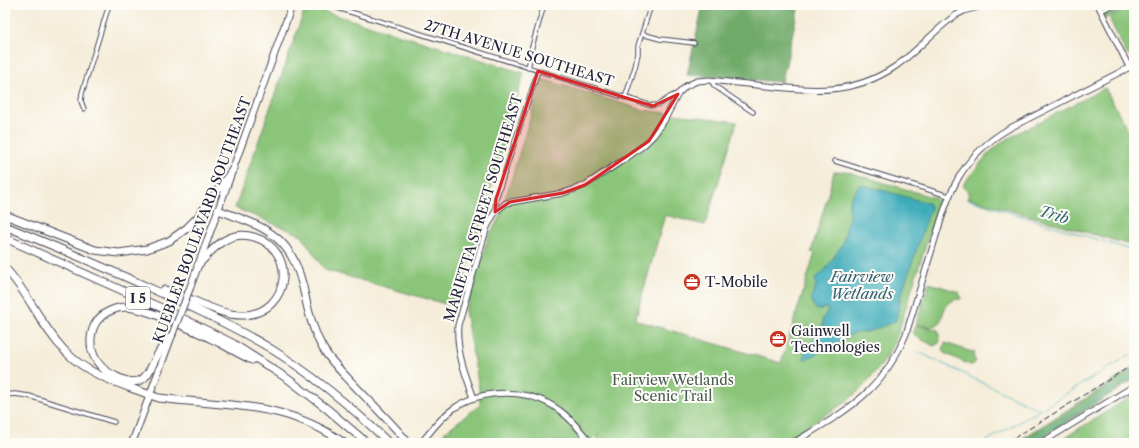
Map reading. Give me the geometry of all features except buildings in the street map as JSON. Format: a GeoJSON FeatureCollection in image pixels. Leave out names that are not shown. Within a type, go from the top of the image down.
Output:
{"type":"FeatureCollection","features":[{"type":"Feature","properties":{"kind":"highway"},"geometry":{"type":"LineString","coordinates":[[5,215],[95,250],[119,253],[147,249],[168,241],[187,228],[198,217],[234,168]]}},
{"type":"Feature","properties":{"kind":"highway"},"geometry":{"type":"LineString","coordinates":[[218,210],[247,220],[268,230],[286,246],[300,274],[312,323],[325,351],[337,367],[406,440]]}},
{"type":"Feature","properties":{"kind":"highway","name":"I 5"},"geometry":{"type":"LineString","coordinates":[[5,226],[149,287],[236,329],[282,356],[305,372],[345,403],[389,443]]}},
{"type":"Feature","properties":{"kind":"highway"},"geometry":{"type":"LineString","coordinates":[[149,287],[166,290],[230,314],[245,315],[261,311],[268,306],[275,300],[283,283],[283,267],[275,251],[268,244],[251,236],[233,236],[225,240],[216,246],[198,265]]}},
{"type":"Feature","properties":{"kind":"highway","name":"I 5"},"geometry":{"type":"LineString","coordinates":[[5,238],[185,319],[238,347],[288,379],[326,408],[367,443]]}},
{"type":"Feature","properties":{"kind":"highway"},"geometry":{"type":"LineString","coordinates":[[5,268],[22,289],[65,352],[75,361],[100,375],[150,395],[166,399],[238,405],[281,413],[311,424],[344,443]]}},
{"type":"Feature","properties":{"kind":"highway"},"geometry":{"type":"LineString","coordinates":[[172,335],[161,350],[150,372],[142,379],[133,381],[120,379],[104,370],[95,358],[91,345],[92,334],[96,323],[105,314],[119,308],[134,308],[179,324],[242,356],[267,366]]}},
{"type":"Feature","properties":{"kind":"main road","name":"KUEBLER BOULEVARD SOUTHEAST"},"geometry":{"type":"LineString","coordinates":[[132,443],[234,168],[292,5]]}},
{"type":"Feature","properties":{"kind":"street"},"geometry":{"type":"LineString","coordinates":[[84,108],[81,101],[82,94],[109,5]]}},
{"type":"Feature","properties":{"kind":"street","name":"27TH AVENUE SOUTHEAST"},"geometry":{"type":"LineString","coordinates":[[328,5],[653,106],[660,104],[673,95],[678,94]]}},
{"type":"Feature","properties":{"kind":"street"},"geometry":{"type":"LineString","coordinates":[[528,68],[531,50],[544,5]]}},
{"type":"Feature","properties":{"kind":"street"},"geometry":{"type":"LineString","coordinates":[[625,98],[635,67],[638,46],[651,5]]}},
{"type":"Feature","properties":{"kind":"street"},"geometry":{"type":"LineString","coordinates":[[495,212],[502,205],[510,202],[569,192],[585,185],[628,157],[649,141],[661,126],[678,94],[686,86],[693,82],[713,80],[811,90],[831,90],[857,85],[874,79],[895,67],[956,15],[985,5]]}},
{"type":"Feature","properties":{"kind":"street"},"geometry":{"type":"LineString","coordinates":[[1098,5],[1132,66],[1134,73]]}},
{"type":"Feature","properties":{"kind":"street"},"geometry":{"type":"LineString","coordinates":[[1101,11],[1112,5]]}},
{"type":"Feature","properties":{"kind":"street"},"geometry":{"type":"LineString","coordinates":[[642,34],[660,39],[694,43]]}},
{"type":"Feature","properties":{"kind":"street"},"geometry":{"type":"LineString","coordinates":[[793,443],[859,401],[874,386],[891,364],[906,334],[949,196],[968,163],[981,149],[998,136],[1027,119],[1132,66]]}},
{"type":"Feature","properties":{"kind":"street","name":"MARIETTA STREET SOUTHEAST"},"geometry":{"type":"LineString","coordinates":[[474,398],[460,357],[457,341],[458,325],[487,227],[495,212],[496,199],[538,71]]}},
{"type":"Feature","properties":{"kind":"street"},"geometry":{"type":"LineString","coordinates":[[713,80],[713,84],[716,87],[754,112]]}},
{"type":"Feature","properties":{"kind":"street"},"geometry":{"type":"LineString","coordinates":[[835,161],[949,196]]}},
{"type":"Feature","properties":{"kind":"street"},"geometry":{"type":"LineString","coordinates":[[1041,443],[1134,386]]}},
{"type":"Feature","properties":{"kind":"street"},"geometry":{"type":"LineString","coordinates":[[421,443],[440,420],[452,410],[474,398],[503,393],[520,394],[538,399],[552,406],[567,416],[592,443]]}},
{"type":"Feature","properties":{"kind":"street"},"geometry":{"type":"LineString","coordinates":[[5,395],[18,394],[43,400],[114,422]]}},
{"type":"Feature","properties":{"kind":"highlighted area"},"geometry":{"type":"Polygon","coordinates":[[[538,71],[653,106],[678,94],[649,141],[585,185],[563,193],[510,202],[495,212],[496,199],[538,71]]]}},
{"type":"Feature","properties":{"kind":"green space"},"geometry":{"type":"Polygon","coordinates":[[[703,5],[799,5],[782,82],[687,75],[703,5]]]}},
{"type":"Feature","properties":{"kind":"green space"},"geometry":{"type":"Polygon","coordinates":[[[1098,5],[1127,5],[1105,19],[1098,5]]]}},
{"type":"Feature","properties":{"kind":"green space"},"geometry":{"type":"Polygon","coordinates":[[[1130,5],[1134,5],[1134,57],[1129,56],[1126,53],[1110,20],[1111,17],[1130,5]]]}},
{"type":"Feature","properties":{"kind":"green space"},"geometry":{"type":"Polygon","coordinates":[[[306,6],[524,73],[456,307],[325,270],[301,235],[235,208],[306,6]]]}},
{"type":"Feature","properties":{"kind":"green space","name":"Fairview Wetlands Scenic Trail"},"geometry":{"type":"Polygon","coordinates":[[[542,79],[643,110],[737,122],[705,225],[665,215],[635,320],[781,363],[815,253],[811,252],[834,172],[845,171],[935,198],[938,206],[894,345],[883,363],[860,390],[843,404],[780,443],[599,443],[597,441],[599,434],[590,443],[441,443],[439,439],[446,431],[480,405],[479,388],[465,311],[488,238],[500,216],[542,79]]]}},
{"type":"Feature","properties":{"kind":"green space"},"geometry":{"type":"Polygon","coordinates":[[[1105,88],[1134,141],[1134,246],[968,198],[968,193],[964,188],[964,183],[988,154],[1002,142],[1105,88]]]}},
{"type":"Feature","properties":{"kind":"green space"},"geometry":{"type":"Polygon","coordinates":[[[929,283],[959,292],[961,299],[949,303],[944,310],[940,323],[931,327],[916,324],[929,283]]]}},
{"type":"Feature","properties":{"kind":"green space"},"geometry":{"type":"Polygon","coordinates":[[[916,325],[938,330],[939,343],[934,346],[915,336],[913,334],[916,325]]]}},
{"type":"Feature","properties":{"kind":"green space"},"geometry":{"type":"Polygon","coordinates":[[[945,343],[975,353],[973,359],[976,360],[975,363],[970,365],[946,354],[943,350],[945,343]]]}},
{"type":"Feature","properties":{"kind":"green space"},"geometry":{"type":"Polygon","coordinates":[[[1134,368],[1133,380],[1034,443],[1015,443],[1134,368]]]}},
{"type":"Feature","properties":{"kind":"green space"},"geometry":{"type":"Polygon","coordinates":[[[1133,395],[1134,443],[1056,443],[1133,395]]]}},
{"type":"Feature","properties":{"kind":"water","name":"Fairview Wetlands"},"geometry":{"type":"Polygon","coordinates":[[[860,184],[928,203],[931,208],[901,295],[896,321],[871,331],[853,334],[807,359],[804,359],[808,345],[822,330],[823,318],[828,310],[827,308],[817,310],[813,305],[811,298],[816,286],[815,279],[826,269],[843,243],[849,216],[849,200],[860,184]]]}},
{"type":"Feature","properties":{"kind":"waterway"},"geometry":{"type":"LineString","coordinates":[[1089,5],[1091,9]]}},
{"type":"Feature","properties":{"kind":"waterway","name":"Trib"},"geometry":{"type":"LineString","coordinates":[[967,199],[1134,251]]}},
{"type":"Feature","properties":{"kind":"waterway","name":"Trib"},"geometry":{"type":"LineString","coordinates":[[916,351],[1040,410]]}},
{"type":"Feature","properties":{"kind":"waterway"},"geometry":{"type":"LineString","coordinates":[[983,443],[1134,352]]}},
{"type":"Feature","properties":{"kind":"waterway"},"geometry":{"type":"LineString","coordinates":[[1027,443],[1134,375]]}},
{"type":"Feature","properties":{"kind":"railway"},"geometry":{"type":"LineString","coordinates":[[1006,443],[1134,364]]}},
{"type":"Feature","properties":{"kind":"place","name":"T-Mobile"},"geometry":{"type":"Point","coordinates":[692,282]}},
{"type":"Feature","properties":{"kind":"place","name":"Gainwell Technologies"},"geometry":{"type":"Point","coordinates":[778,339]}}]}
